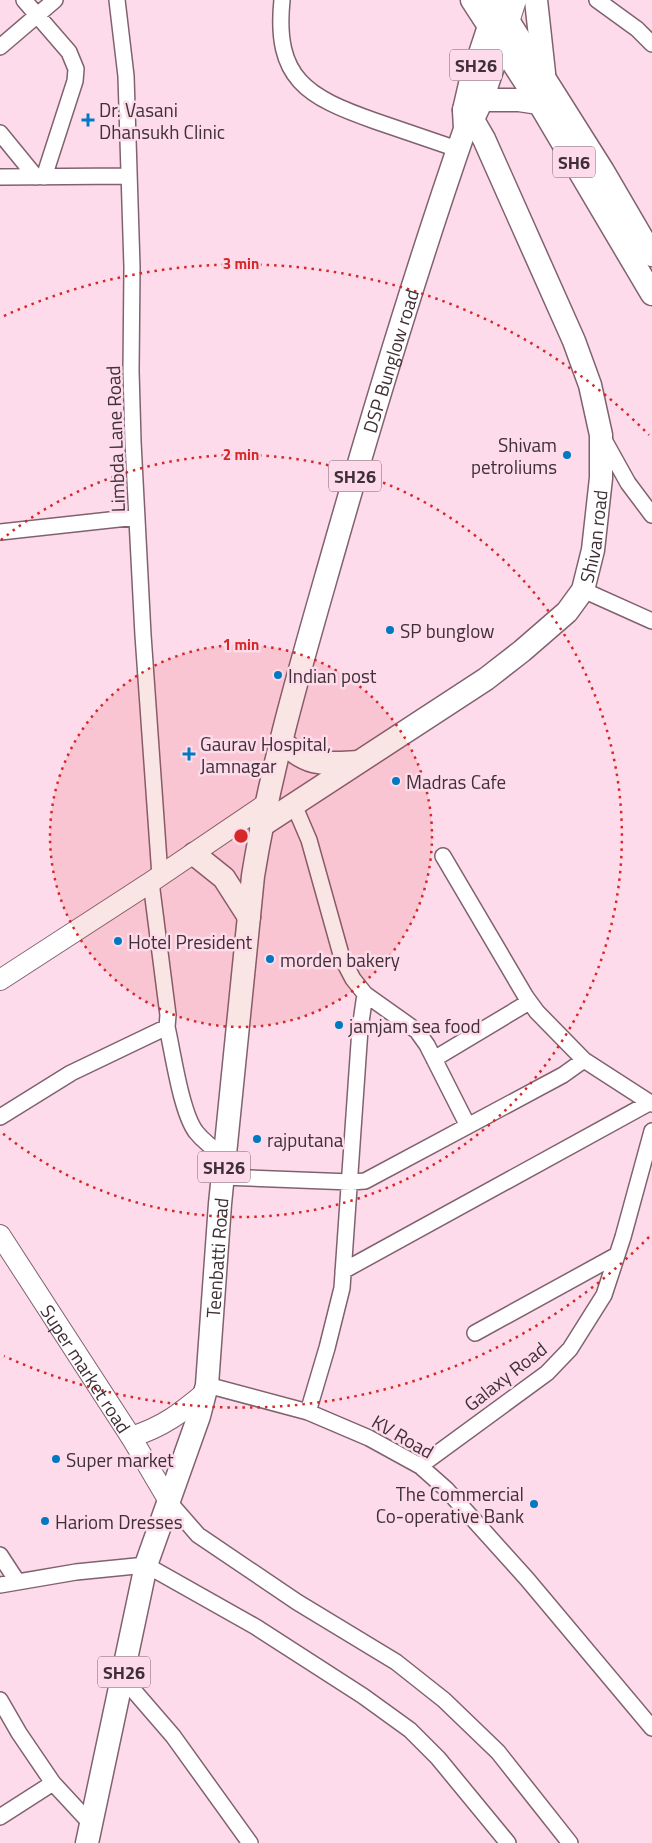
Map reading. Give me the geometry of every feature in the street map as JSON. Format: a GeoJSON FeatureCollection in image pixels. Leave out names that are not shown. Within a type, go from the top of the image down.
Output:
{"type":"FeatureCollection","features":[{"type":"Feature","properties":{"kind":"main road","name":"SH6"},"geometry":{"type":"LineString","coordinates":[[472,0],[498,30],[545,78],[603,171],[652,255]]}},
{"type":"Feature","properties":{"kind":"main road","name":"DSP Bunglow road"},"geometry":{"type":"LineString","coordinates":[[261,826],[281,741],[371,422],[498,30],[501,0]]}},
{"type":"Feature","properties":{"kind":"main road"},"geometry":{"type":"LineString","coordinates":[[536,0],[545,78]]}},
{"type":"Feature","properties":{"kind":"main road","name":"SH6"},"geometry":{"type":"LineString","coordinates":[[498,30],[652,294]]}},
{"type":"Feature","properties":{"kind":"main road"},"geometry":{"type":"LineString","coordinates":[[468,122],[519,100],[539,103]]}},
{"type":"Feature","properties":{"kind":"main road","name":"Shivan road"},"geometry":{"type":"LineString","coordinates":[[261,826],[362,762],[486,679],[567,612],[583,590],[593,550],[601,478],[601,435],[590,385],[574,341],[484,139],[468,122]]}},
{"type":"Feature","properties":{"kind":"main road"},"geometry":{"type":"LineString","coordinates":[[281,741],[294,753],[308,761],[328,764],[362,762]]}},
{"type":"Feature","properties":{"kind":"main road"},"geometry":{"type":"LineString","coordinates":[[0,980],[9,965],[155,879],[266,804]]}},
{"type":"Feature","properties":{"kind":"main road","name":"Teenbatti Road"},"geometry":{"type":"LineString","coordinates":[[170,1503],[199,1416],[206,1388],[224,1167],[249,917],[261,826]]}},
{"type":"Feature","properties":{"kind":"main road"},"geometry":{"type":"LineString","coordinates":[[194,854],[224,878],[249,917]]}},
{"type":"Feature","properties":{"kind":"main road","name":"Super market road"},"geometry":{"type":"LineString","coordinates":[[0,1235],[131,1437],[170,1503]]}},
{"type":"Feature","properties":{"kind":"main road"},"geometry":{"type":"LineString","coordinates":[[131,1437],[153,1430],[171,1420],[206,1388]]}},
{"type":"Feature","properties":{"kind":"main road","name":"SH26"},"geometry":{"type":"LineString","coordinates":[[89,1833],[146,1565],[170,1503]]}},
{"type":"Feature","properties":{"kind":"street"},"geometry":{"type":"LineString","coordinates":[[24,0],[69,52],[76,69],[75,81],[40,177]]}},
{"type":"Feature","properties":{"kind":"street"},"geometry":{"type":"LineString","coordinates":[[0,47],[55,0]]}},
{"type":"Feature","properties":{"kind":"street","name":"Limbda Lane Road"},"geometry":{"type":"LineString","coordinates":[[118,0],[126,76],[132,267],[131,372],[137,517],[155,879],[168,1016],[167,1027],[184,1105],[195,1131],[224,1167]]}},
{"type":"Feature","properties":{"kind":"street"},"geometry":{"type":"LineString","coordinates":[[282,0],[280,25],[289,66],[301,83],[315,96],[341,109],[468,122]]}},
{"type":"Feature","properties":{"kind":"street"},"geometry":{"type":"LineString","coordinates":[[597,0],[637,29],[652,44]]}},
{"type":"Feature","properties":{"kind":"street"},"geometry":{"type":"LineString","coordinates":[[0,133],[40,177]]}},
{"type":"Feature","properties":{"kind":"street"},"geometry":{"type":"LineString","coordinates":[[0,177],[129,176]]}},
{"type":"Feature","properties":{"kind":"street"},"geometry":{"type":"LineString","coordinates":[[601,435],[628,483],[652,515]]}},
{"type":"Feature","properties":{"kind":"street"},"geometry":{"type":"LineString","coordinates":[[0,532],[137,517]]}},
{"type":"Feature","properties":{"kind":"street"},"geometry":{"type":"LineString","coordinates":[[583,590],[652,621]]}},
{"type":"Feature","properties":{"kind":"street"},"geometry":{"type":"LineString","coordinates":[[294,806],[309,840],[342,958],[353,979],[365,994],[417,1031],[427,1045],[468,1126]]}},
{"type":"Feature","properties":{"kind":"street"},"geometry":{"type":"LineString","coordinates":[[343,1271],[651,1103],[584,1060],[537,1012],[529,1002],[443,856]]}},
{"type":"Feature","properties":{"kind":"street"},"geometry":{"type":"LineString","coordinates":[[308,1412],[342,1288],[351,1182],[360,1029],[365,994]]}},
{"type":"Feature","properties":{"kind":"street"},"geometry":{"type":"LineString","coordinates":[[434,1059],[529,1002]]}},
{"type":"Feature","properties":{"kind":"street"},"geometry":{"type":"LineString","coordinates":[[0,1117],[71,1073],[167,1027]]}},
{"type":"Feature","properties":{"kind":"street"},"geometry":{"type":"LineString","coordinates":[[224,1167],[351,1182],[365,1181],[378,1176],[563,1075],[584,1060]]}},
{"type":"Feature","properties":{"kind":"street","name":"Galaxy Road"},"geometry":{"type":"LineString","coordinates":[[420,1466],[547,1373],[570,1349],[604,1295],[652,1131]]}},
{"type":"Feature","properties":{"kind":"street"},"geometry":{"type":"LineString","coordinates":[[475,1333],[617,1255]]}},
{"type":"Feature","properties":{"kind":"street","name":"KV Road"},"geometry":{"type":"LineString","coordinates":[[206,1388],[308,1412],[368,1438],[420,1466],[446,1489],[527,1579],[652,1728]]}},
{"type":"Feature","properties":{"kind":"street"},"geometry":{"type":"LineString","coordinates":[[170,1503],[198,1535],[297,1602],[396,1662],[444,1700],[498,1752],[570,1843]]}},
{"type":"Feature","properties":{"kind":"street"},"geometry":{"type":"LineString","coordinates":[[0,1555],[17,1581]]}},
{"type":"Feature","properties":{"kind":"street"},"geometry":{"type":"LineString","coordinates":[[0,1585],[76,1572],[146,1565],[256,1627],[363,1696],[410,1730],[438,1758],[508,1843]]}},
{"type":"Feature","properties":{"kind":"street"},"geometry":{"type":"LineString","coordinates":[[122,1677],[173,1736],[250,1843]]}},
{"type":"Feature","properties":{"kind":"street"},"geometry":{"type":"LineString","coordinates":[[0,1700],[19,1734],[89,1833]]}},
{"type":"Feature","properties":{"kind":"street"},"geometry":{"type":"LineString","coordinates":[[0,1817],[53,1783]]}},
{"type":"Feature","properties":{"kind":"place","name":"Dr. Vasani Dhansukh Clinic"},"geometry":{"type":"Point","coordinates":[88,120]}},
{"type":"Feature","properties":{"kind":"place","name":"Shivam petroliums"},"geometry":{"type":"Point","coordinates":[567,455]}},
{"type":"Feature","properties":{"kind":"place","name":"SP bunglow"},"geometry":{"type":"Point","coordinates":[390,630]}},
{"type":"Feature","properties":{"kind":"place","name":"Indian post"},"geometry":{"type":"Point","coordinates":[278,675]}},
{"type":"Feature","properties":{"kind":"place","name":"Gaurav Hospital, Jamnagar"},"geometry":{"type":"Point","coordinates":[189,754]}},
{"type":"Feature","properties":{"kind":"place","name":"Madras Cafe"},"geometry":{"type":"Point","coordinates":[396,781]}},
{"type":"Feature","properties":{"kind":"place","name":"Hotel President"},"geometry":{"type":"Point","coordinates":[118,941]}},
{"type":"Feature","properties":{"kind":"place","name":"morden bakery"},"geometry":{"type":"Point","coordinates":[270,959]}},
{"type":"Feature","properties":{"kind":"place","name":"jamjam sea food"},"geometry":{"type":"Point","coordinates":[339,1025]}},
{"type":"Feature","properties":{"kind":"place","name":"rajputana"},"geometry":{"type":"Point","coordinates":[257,1139]}},
{"type":"Feature","properties":{"kind":"place","name":"Super market"},"geometry":{"type":"Point","coordinates":[56,1459]}},
{"type":"Feature","properties":{"kind":"place","name":"The Commercial Co-operative Bank"},"geometry":{"type":"Point","coordinates":[534,1504]}},
{"type":"Feature","properties":{"kind":"place","name":"Hariom Dresses"},"geometry":{"type":"Point","coordinates":[45,1521]}}]}
